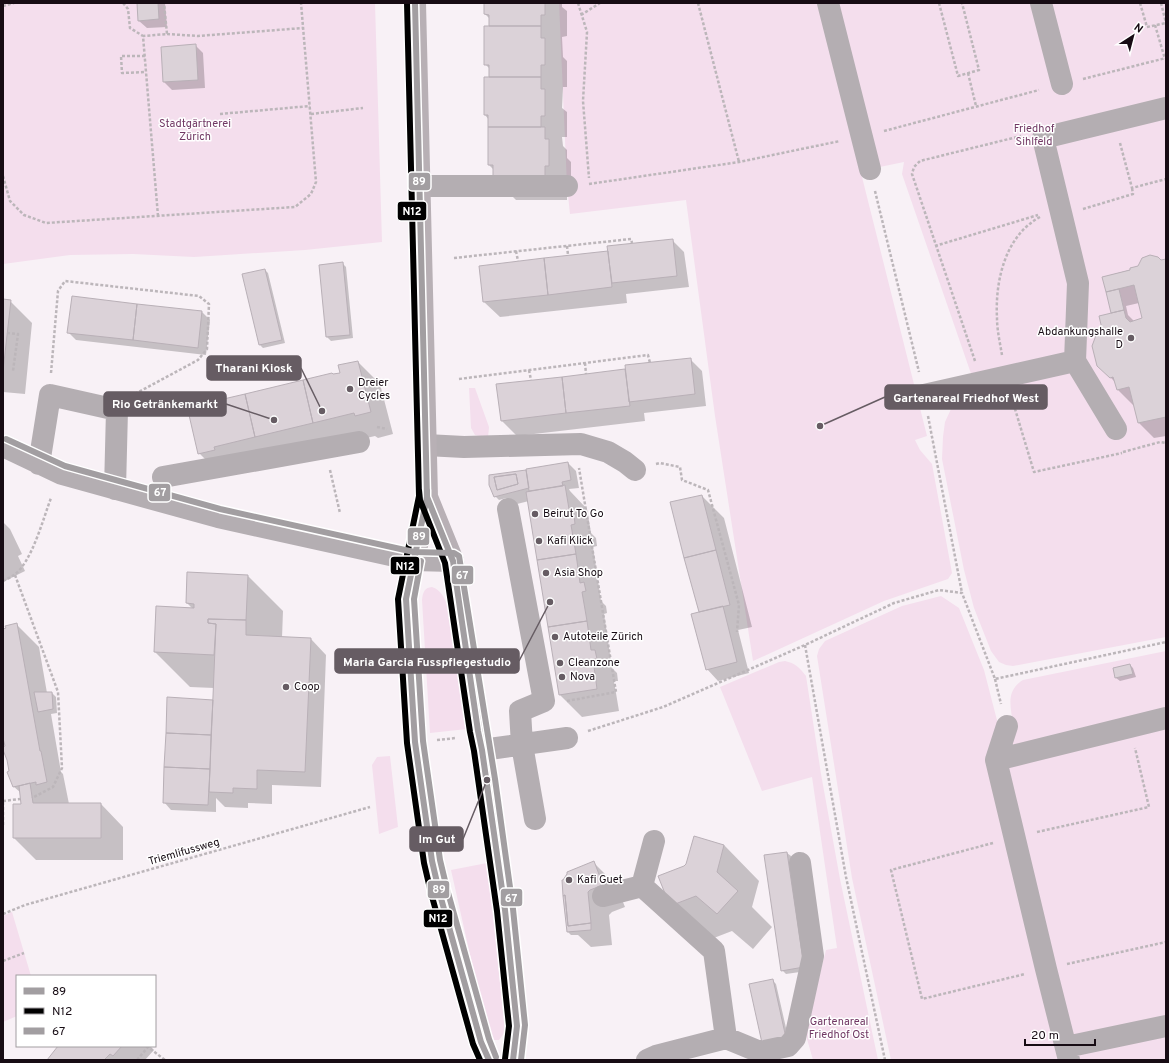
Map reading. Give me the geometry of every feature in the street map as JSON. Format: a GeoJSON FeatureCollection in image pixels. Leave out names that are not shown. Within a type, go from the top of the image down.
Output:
{"type":"FeatureCollection","features":[{"type":"Feature","properties":{"kind":"main road"},"geometry":{"type":"LineString","coordinates":[[415,3],[421,186],[427,497],[406,599],[415,742],[432,861],[481,1042],[490,1060]]}},
{"type":"Feature","properties":{"kind":"main road"},"geometry":{"type":"LineString","coordinates":[[427,497],[453,561],[482,750],[505,910],[517,1026],[513,1060]]}},
{"type":"Feature","properties":{"kind":"street"},"geometry":{"type":"LineString","coordinates":[[828,3],[870,169]]}},
{"type":"Feature","properties":{"kind":"street"},"geometry":{"type":"LineString","coordinates":[[1041,3],[1062,84]]}},
{"type":"Feature","properties":{"kind":"street"},"geometry":{"type":"LineString","coordinates":[[1119,438],[1075,361],[1078,283],[1056,212],[1043,138],[1166,108]]}},
{"type":"Feature","properties":{"kind":"street"},"geometry":{"type":"LineString","coordinates":[[421,186],[567,186]]}},
{"type":"Feature","properties":{"kind":"street"},"geometry":{"type":"LineString","coordinates":[[924,395],[1075,361]]}},
{"type":"Feature","properties":{"kind":"street"},"geometry":{"type":"LineString","coordinates":[[38,464],[50,395],[117,410],[114,489]]}},
{"type":"Feature","properties":{"kind":"street"},"geometry":{"type":"LineString","coordinates":[[163,477],[358,442]]}},
{"type":"Feature","properties":{"kind":"street"},"geometry":{"type":"LineString","coordinates":[[426,445],[464,447],[581,444],[608,452],[635,470]]}},
{"type":"Feature","properties":{"kind":"street"},"geometry":{"type":"LineString","coordinates":[[3,446],[38,464],[62,474],[218,517],[413,560],[453,561]]}},
{"type":"Feature","properties":{"kind":"street"},"geometry":{"type":"LineString","coordinates":[[508,509],[544,701],[520,711],[522,745],[536,819]]}},
{"type":"Feature","properties":{"kind":"street"},"geometry":{"type":"LineString","coordinates":[[996,760],[1166,718]]}},
{"type":"Feature","properties":{"kind":"street"},"geometry":{"type":"LineString","coordinates":[[1007,726],[996,760],[1068,1054],[1166,1026]]}},
{"type":"Feature","properties":{"kind":"street"},"geometry":{"type":"LineString","coordinates":[[482,750],[567,738]]}},
{"type":"Feature","properties":{"kind":"street"},"geometry":{"type":"LineString","coordinates":[[642,886],[654,841]]}},
{"type":"Feature","properties":{"kind":"street"},"geometry":{"type":"LineString","coordinates":[[647,1060],[656,1056],[726,1038],[760,1052],[788,1046],[796,1038],[813,956],[800,863]]}},
{"type":"Feature","properties":{"kind":"street"},"geometry":{"type":"LineString","coordinates":[[603,896],[642,886]]}},
{"type":"Feature","properties":{"kind":"street"},"geometry":{"type":"LineString","coordinates":[[642,886],[714,951],[726,1038]]}},
{"type":"Feature","properties":{"kind":"path"},"geometry":{"type":"LineString","coordinates":[[3,6],[14,3]]}},
{"type":"Feature","properties":{"kind":"path"},"geometry":{"type":"LineString","coordinates":[[123,3],[128,9],[130,28],[143,36],[167,34],[198,36],[303,28]]}},
{"type":"Feature","properties":{"kind":"path"},"geometry":{"type":"LineString","coordinates":[[164,3],[167,34]]}},
{"type":"Feature","properties":{"kind":"path"},"geometry":{"type":"LineString","coordinates":[[3,176],[10,201],[24,215],[46,223],[295,207],[311,194],[316,182],[301,3]]}},
{"type":"Feature","properties":{"kind":"path"},"geometry":{"type":"LineString","coordinates":[[578,3],[587,32],[583,101],[590,184]]}},
{"type":"Feature","properties":{"kind":"path"},"geometry":{"type":"LineString","coordinates":[[581,15],[600,3]]}},
{"type":"Feature","properties":{"kind":"path"},"geometry":{"type":"LineString","coordinates":[[698,3],[739,162]]}},
{"type":"Feature","properties":{"kind":"path"},"geometry":{"type":"LineString","coordinates":[[940,3],[958,76],[978,70],[962,3]]}},
{"type":"Feature","properties":{"kind":"path"},"geometry":{"type":"LineString","coordinates":[[1140,3],[1147,28],[1166,23],[1161,3]]}},
{"type":"Feature","properties":{"kind":"path"},"geometry":{"type":"LineString","coordinates":[[1155,25],[1165,59]]}},
{"type":"Feature","properties":{"kind":"path"},"geometry":{"type":"LineString","coordinates":[[143,36],[158,216]]}},
{"type":"Feature","properties":{"kind":"path"},"geometry":{"type":"LineString","coordinates":[[145,56],[121,56],[122,73],[146,72]]}},
{"type":"Feature","properties":{"kind":"path"},"geometry":{"type":"LineString","coordinates":[[968,73],[976,106]]}},
{"type":"Feature","properties":{"kind":"path"},"geometry":{"type":"LineString","coordinates":[[220,114],[310,106]]}},
{"type":"Feature","properties":{"kind":"path"},"geometry":{"type":"LineString","coordinates":[[311,114],[363,108]]}},
{"type":"Feature","properties":{"kind":"path"},"geometry":{"type":"LineString","coordinates":[[936,246],[1056,212],[1133,194],[1114,121]]}},
{"type":"Feature","properties":{"kind":"path"},"geometry":{"type":"LineString","coordinates":[[976,363],[912,174],[914,167],[920,161],[929,158],[1034,132],[1043,138]]}},
{"type":"Feature","properties":{"kind":"path"},"geometry":{"type":"LineString","coordinates":[[1132,188],[1166,179]]}},
{"type":"Feature","properties":{"kind":"path"},"geometry":{"type":"LineString","coordinates":[[995,357],[1002,356],[997,318],[998,289],[1004,262],[1012,244],[1022,230],[1033,220],[1056,212]]}},
{"type":"Feature","properties":{"kind":"path"},"geometry":{"type":"LineString","coordinates":[[454,258],[632,239],[632,243]]}},
{"type":"Feature","properties":{"kind":"path"},"geometry":{"type":"LineString","coordinates":[[567,246],[568,255]]}},
{"type":"Feature","properties":{"kind":"path"},"geometry":{"type":"LineString","coordinates":[[516,251],[518,261]]}},
{"type":"Feature","properties":{"kind":"path"},"geometry":{"type":"LineString","coordinates":[[50,395],[58,291],[66,282],[199,296],[209,304],[207,350],[198,360],[134,395],[117,410]]}},
{"type":"Feature","properties":{"kind":"path"},"geometry":{"type":"LineString","coordinates":[[7,333],[18,334],[13,371]]}},
{"type":"Feature","properties":{"kind":"path"},"geometry":{"type":"LineString","coordinates":[[459,379],[648,355],[650,362]]}},
{"type":"Feature","properties":{"kind":"path"},"geometry":{"type":"LineString","coordinates":[[585,363],[586,374]]}},
{"type":"Feature","properties":{"kind":"path"},"geometry":{"type":"LineString","coordinates":[[529,370],[531,380]]}},
{"type":"Feature","properties":{"kind":"path"},"geometry":{"type":"LineString","coordinates":[[1006,376],[1034,472],[1160,442],[1166,443]]}},
{"type":"Feature","properties":{"kind":"path"},"geometry":{"type":"LineString","coordinates":[[1119,438],[1123,452]]}},
{"type":"Feature","properties":{"kind":"path"},"geometry":{"type":"LineString","coordinates":[[544,701],[558,703],[616,692],[578,457],[574,444]]}},
{"type":"Feature","properties":{"kind":"path"},"geometry":{"type":"LineString","coordinates":[[324,448],[340,513]]}},
{"type":"Feature","properties":{"kind":"path"},"geometry":{"type":"LineString","coordinates":[[635,470],[660,463],[680,468],[682,480],[708,490],[739,605],[737,632]]}},
{"type":"Feature","properties":{"kind":"path"},"geometry":{"type":"LineString","coordinates":[[3,581],[14,575],[30,555],[51,498]]}},
{"type":"Feature","properties":{"kind":"path"},"geometry":{"type":"LineString","coordinates":[[14,575],[58,692],[62,768],[53,787],[32,798]]}},
{"type":"Feature","properties":{"kind":"path"},"geometry":{"type":"LineString","coordinates":[[567,738],[663,707],[805,645],[894,603],[939,590],[962,593],[995,679],[1166,642]]}},
{"type":"Feature","properties":{"kind":"path"},"geometry":{"type":"LineString","coordinates":[[805,645],[846,877],[885,1060]]}},
{"type":"Feature","properties":{"kind":"path"},"geometry":{"type":"LineString","coordinates":[[433,741],[460,738]]}},
{"type":"Feature","properties":{"kind":"path"},"geometry":{"type":"LineString","coordinates":[[3,824],[3,801],[20,799]]}},
{"type":"Feature","properties":{"kind":"path","name":"Triemlifussweg"},"geometry":{"type":"LineString","coordinates":[[3,914],[26,905],[370,807]]}},
{"type":"Feature","properties":{"kind":"path"},"geometry":{"type":"LineString","coordinates":[[3,961],[24,953]]}},
{"type":"Feature","properties":{"kind":"path"},"geometry":{"type":"LineString","coordinates":[[137,1060],[148,1047],[165,1060]]}},
{"type":"Feature","properties":{"kind":"green space","name":"Stadtgärtnerei Zürich"},"geometry":{"type":"Polygon","coordinates":[[[3,3],[375,3],[382,242],[305,250],[194,257],[133,254],[70,255],[3,264],[3,3]]]}},
{"type":"Feature","properties":{"kind":"green space","name":"Friedhof Sihlfeld"},"geometry":{"type":"Polygon","coordinates":[[[559,3],[1166,3],[1166,637],[1013,666],[999,662],[991,651],[974,608],[964,570],[942,459],[945,422],[951,409],[961,398],[977,391],[902,174],[904,162],[870,169],[861,173],[927,436],[915,440],[920,450],[932,464],[952,573],[948,579],[884,601],[753,661],[715,416],[686,200],[570,214],[567,186],[559,3]]]}},
{"type":"Feature","properties":{"kind":"green space"},"geometry":{"type":"Polygon","coordinates":[[[469,388],[475,388],[489,427],[488,438],[475,435],[471,428],[469,388]]]}},
{"type":"Feature","properties":{"kind":"green space"},"geometry":{"type":"Polygon","coordinates":[[[432,587],[440,592],[447,605],[467,729],[430,733],[422,600],[424,591],[427,588],[432,587]]]}},
{"type":"Feature","properties":{"kind":"green space"},"geometry":{"type":"Polygon","coordinates":[[[941,596],[959,608],[984,670],[999,728],[1013,725],[1010,700],[1011,694],[1017,684],[1023,680],[1166,651],[1166,1060],[891,1060],[852,878],[817,656],[819,649],[825,641],[902,606],[941,596]]]}},
{"type":"Feature","properties":{"kind":"green space","name":"Gartenareal Friedhof Ost"},"geometry":{"type":"Polygon","coordinates":[[[785,661],[797,666],[806,676],[821,774],[840,879],[878,1060],[813,1060],[805,1032],[826,950],[837,948],[812,777],[762,791],[720,687],[779,662],[785,661]]]}},
{"type":"Feature","properties":{"kind":"green space"},"geometry":{"type":"Polygon","coordinates":[[[390,756],[398,827],[379,834],[372,765],[377,757],[390,756]]]}},
{"type":"Feature","properties":{"kind":"green space"},"geometry":{"type":"Polygon","coordinates":[[[487,863],[505,1032],[499,1040],[493,1040],[488,1035],[451,870],[487,863]]]}},
{"type":"Feature","properties":{"kind":"green space"},"geometry":{"type":"Polygon","coordinates":[[[12,912],[31,975],[16,975],[16,1016],[3,1022],[3,916],[12,912]]]}},
{"type":"Feature","properties":{"kind":"building"},"geometry":{"type":"Polygon","coordinates":[[[137,3],[158,3],[159,19],[138,21],[137,3]]]}},
{"type":"Feature","properties":{"kind":"building"},"geometry":{"type":"Polygon","coordinates":[[[484,3],[545,3],[545,15],[541,15],[541,26],[489,26],[489,15],[484,14],[484,3]]]}},
{"type":"Feature","properties":{"kind":"building"},"geometry":{"type":"Polygon","coordinates":[[[484,26],[541,26],[541,38],[545,38],[545,65],[541,65],[541,77],[489,77],[489,65],[484,65],[484,26]]]}},
{"type":"Feature","properties":{"kind":"building"},"geometry":{"type":"Polygon","coordinates":[[[196,44],[198,80],[163,82],[161,47],[196,44]]]}},
{"type":"Feature","properties":{"kind":"building"},"geometry":{"type":"Polygon","coordinates":[[[484,77],[541,77],[541,89],[545,89],[545,116],[541,116],[541,127],[488,127],[488,115],[484,115],[484,77]]]}},
{"type":"Feature","properties":{"kind":"building"},"geometry":{"type":"Polygon","coordinates":[[[488,127],[545,127],[545,139],[549,139],[549,166],[545,166],[545,179],[493,178],[493,165],[488,165],[488,127]]]}},
{"type":"Feature","properties":{"kind":"building"},"geometry":{"type":"Polygon","coordinates":[[[673,239],[677,276],[612,283],[607,246],[673,239]]]}},
{"type":"Feature","properties":{"kind":"building"},"geometry":{"type":"Polygon","coordinates":[[[608,251],[612,287],[548,295],[544,258],[608,251]]]}},
{"type":"Feature","properties":{"kind":"building","name":"Abdankungshalle D"},"geometry":{"type":"Polygon","coordinates":[[[1150,255],[1158,257],[1161,260],[1166,259],[1166,417],[1138,423],[1129,387],[1117,390],[1113,377],[1110,378],[1097,366],[1092,346],[1098,330],[1102,329],[1099,316],[1124,310],[1126,318],[1130,322],[1142,318],[1134,285],[1106,292],[1102,277],[1130,270],[1130,268],[1138,266],[1142,258],[1150,255]]]}},
{"type":"Feature","properties":{"kind":"building"},"geometry":{"type":"Polygon","coordinates":[[[544,258],[548,295],[483,302],[479,266],[544,258]]]}},
{"type":"Feature","properties":{"kind":"building"},"geometry":{"type":"Polygon","coordinates":[[[343,262],[350,335],[326,337],[319,265],[343,262]]]}},
{"type":"Feature","properties":{"kind":"building"},"geometry":{"type":"Polygon","coordinates":[[[265,269],[282,340],[259,345],[242,274],[265,269]]]}},
{"type":"Feature","properties":{"kind":"building"},"geometry":{"type":"Polygon","coordinates":[[[1119,289],[1124,310],[1111,313],[1106,292],[1119,289]]]}},
{"type":"Feature","properties":{"kind":"building"},"geometry":{"type":"Polygon","coordinates":[[[72,296],[137,304],[133,340],[67,333],[72,296]]]}},
{"type":"Feature","properties":{"kind":"building"},"geometry":{"type":"Polygon","coordinates":[[[3,299],[11,300],[3,371],[3,299]]]}},
{"type":"Feature","properties":{"kind":"building"},"geometry":{"type":"Polygon","coordinates":[[[137,304],[202,311],[198,348],[133,340],[137,304]]]}},
{"type":"Feature","properties":{"kind":"building"},"geometry":{"type":"Polygon","coordinates":[[[691,358],[695,394],[629,402],[625,365],[691,358]]]}},
{"type":"Feature","properties":{"kind":"building"},"geometry":{"type":"Polygon","coordinates":[[[358,361],[371,412],[355,416],[354,413],[313,423],[303,380],[332,373],[340,373],[338,365],[358,361]]]}},
{"type":"Feature","properties":{"kind":"building"},"geometry":{"type":"Polygon","coordinates":[[[625,369],[630,406],[566,413],[562,377],[625,369]]]}},
{"type":"Feature","properties":{"kind":"building"},"geometry":{"type":"Polygon","coordinates":[[[562,377],[566,413],[501,421],[496,384],[562,377]]]}},
{"type":"Feature","properties":{"kind":"building"},"geometry":{"type":"Polygon","coordinates":[[[303,380],[313,423],[255,437],[245,394],[303,380]]]}},
{"type":"Feature","properties":{"kind":"building"},"geometry":{"type":"Polygon","coordinates":[[[245,394],[255,437],[214,447],[215,450],[198,454],[186,402],[206,397],[208,405],[216,403],[215,401],[245,394]]]}},
{"type":"Feature","properties":{"kind":"building"},"geometry":{"type":"Polygon","coordinates":[[[568,462],[571,480],[562,482],[563,486],[529,491],[526,469],[568,462]]]}},
{"type":"Feature","properties":{"kind":"building"},"geometry":{"type":"Polygon","coordinates":[[[526,470],[529,488],[494,497],[489,485],[489,475],[526,470]],[[516,474],[494,477],[497,490],[518,484],[516,474]]]}},
{"type":"Feature","properties":{"kind":"building"},"geometry":{"type":"Polygon","coordinates":[[[516,474],[518,484],[497,490],[494,477],[516,474]]]}},
{"type":"Feature","properties":{"kind":"building"},"geometry":{"type":"Polygon","coordinates":[[[565,485],[570,515],[574,515],[575,524],[571,525],[576,554],[537,560],[526,492],[565,485]]]}},
{"type":"Feature","properties":{"kind":"building"},"geometry":{"type":"Polygon","coordinates":[[[702,495],[716,550],[684,558],[670,502],[702,495]]]}},
{"type":"Feature","properties":{"kind":"building"},"geometry":{"type":"Polygon","coordinates":[[[716,550],[730,605],[699,612],[684,558],[716,550]]]}},
{"type":"Feature","properties":{"kind":"building"},"geometry":{"type":"Polygon","coordinates":[[[576,554],[580,583],[584,582],[586,591],[582,592],[587,621],[548,627],[537,560],[576,554]]]}},
{"type":"Feature","properties":{"kind":"building"},"geometry":{"type":"Polygon","coordinates":[[[187,572],[248,575],[246,620],[208,619],[208,623],[216,624],[214,655],[154,652],[156,606],[194,608],[194,604],[186,603],[187,572]]]}},
{"type":"Feature","properties":{"kind":"building"},"geometry":{"type":"Polygon","coordinates":[[[723,606],[737,662],[706,670],[691,614],[723,606]]]}},
{"type":"Feature","properties":{"kind":"building"},"geometry":{"type":"Polygon","coordinates":[[[208,619],[246,620],[246,635],[311,638],[305,772],[257,770],[257,789],[233,788],[233,793],[209,792],[216,624],[208,623],[208,619]]]}},
{"type":"Feature","properties":{"kind":"building"},"geometry":{"type":"Polygon","coordinates":[[[587,621],[591,650],[595,650],[597,659],[593,659],[597,689],[559,695],[548,627],[587,621]]]}},
{"type":"Feature","properties":{"kind":"building"},"geometry":{"type":"Polygon","coordinates":[[[17,623],[47,782],[36,785],[36,782],[13,787],[7,772],[9,771],[7,760],[3,750],[3,747],[5,746],[3,738],[3,629],[6,628],[5,626],[17,623]]]}},
{"type":"Feature","properties":{"kind":"building"},"geometry":{"type":"Polygon","coordinates":[[[1130,664],[1133,674],[1115,678],[1113,668],[1130,664]]]}},
{"type":"Feature","properties":{"kind":"building"},"geometry":{"type":"Polygon","coordinates":[[[34,692],[52,692],[53,709],[38,712],[34,692]]]}},
{"type":"Feature","properties":{"kind":"building"},"geometry":{"type":"Polygon","coordinates":[[[167,697],[213,700],[211,735],[166,733],[167,697]]]}},
{"type":"Feature","properties":{"kind":"building"},"geometry":{"type":"Polygon","coordinates":[[[166,733],[211,735],[210,769],[164,767],[166,733]]]}},
{"type":"Feature","properties":{"kind":"building"},"geometry":{"type":"Polygon","coordinates":[[[164,767],[210,769],[208,805],[163,803],[164,767]]]}},
{"type":"Feature","properties":{"kind":"building"},"geometry":{"type":"Polygon","coordinates":[[[30,783],[33,803],[101,803],[101,838],[13,838],[13,804],[21,804],[19,786],[30,783]]]}},
{"type":"Feature","properties":{"kind":"building"},"geometry":{"type":"Polygon","coordinates":[[[694,836],[724,845],[717,872],[738,891],[717,914],[696,896],[670,906],[658,876],[686,864],[694,836]]]}},
{"type":"Feature","properties":{"kind":"building"},"geometry":{"type":"Polygon","coordinates":[[[787,852],[804,967],[781,971],[764,855],[787,852]]]}},
{"type":"Feature","properties":{"kind":"building"},"geometry":{"type":"Polygon","coordinates":[[[594,861],[603,885],[588,892],[591,923],[568,926],[562,880],[567,872],[594,861]]]}},
{"type":"Feature","properties":{"kind":"building"},"geometry":{"type":"Polygon","coordinates":[[[565,895],[568,926],[591,923],[591,930],[567,932],[563,896],[565,895]]]}},
{"type":"Feature","properties":{"kind":"building"},"geometry":{"type":"Polygon","coordinates":[[[773,979],[786,1038],[762,1043],[749,984],[773,979]]]}},
{"type":"Feature","properties":{"kind":"building"},"geometry":{"type":"Polygon","coordinates":[[[57,1047],[121,1047],[113,1056],[110,1054],[104,1060],[47,1060],[57,1047]]]}},
{"type":"Feature","properties":{"kind":"transit line","name":"N12"},"geometry":{"type":"LineString","coordinates":[[407,3],[419,496],[398,599],[407,743],[424,863],[473,1044],[480,1060]]}},
{"type":"Feature","properties":{"kind":"transit line","name":"89"},"geometry":{"type":"LineString","coordinates":[[415,3],[427,497],[406,599],[415,742],[432,861],[481,1042],[489,1060]]}},
{"type":"Feature","properties":{"kind":"transit line","name":"67"},"geometry":{"type":"LineString","coordinates":[[6,439],[65,466],[220,509],[414,552],[454,553],[459,556],[495,779],[513,909],[525,1025],[521,1060]]}},
{"type":"Feature","properties":{"kind":"transit line","name":"N12"},"geometry":{"type":"LineString","coordinates":[[419,490],[420,500],[445,563],[474,751],[497,911],[509,1026],[505,1059]]}},
{"type":"Feature","properties":{"kind":"transit line","name":"89"},"geometry":{"type":"LineString","coordinates":[[427,490],[427,497],[453,561],[482,750],[505,910],[517,1026],[513,1060]]}},
{"type":"Feature","properties":{"kind":"transit line","name":"67"},"geometry":{"type":"LineString","coordinates":[[421,561],[414,599],[423,741],[440,860],[489,1039],[496,1057]]}},
{"type":"Feature","properties":{"kind":"place","name":"Abdankungshalle D"},"geometry":{"type":"Point","coordinates":[1131,338]}},
{"type":"Feature","properties":{"kind":"place","name":"Dreier Cycles"},"geometry":{"type":"Point","coordinates":[350,389]}},
{"type":"Feature","properties":{"kind":"place","name":"Tharani Kiosk"},"geometry":{"type":"Point","coordinates":[322,411]}},
{"type":"Feature","properties":{"kind":"place","name":"Rio Getränkemarkt"},"geometry":{"type":"Point","coordinates":[274,420]}},
{"type":"Feature","properties":{"kind":"place","name":"Gartenareal Friedhof West"},"geometry":{"type":"Point","coordinates":[820,426]}},
{"type":"Feature","properties":{"kind":"place","name":"Beirut To Go"},"geometry":{"type":"Point","coordinates":[535,514]}},
{"type":"Feature","properties":{"kind":"place","name":"Kafi Klick"},"geometry":{"type":"Point","coordinates":[539,541]}},
{"type":"Feature","properties":{"kind":"place","name":"Asia Shop"},"geometry":{"type":"Point","coordinates":[546,573]}},
{"type":"Feature","properties":{"kind":"place","name":"Maria Garcia Fusspflegestudio"},"geometry":{"type":"Point","coordinates":[550,602]}},
{"type":"Feature","properties":{"kind":"place","name":"Autoteile Zürich"},"geometry":{"type":"Point","coordinates":[555,637]}},
{"type":"Feature","properties":{"kind":"place","name":"Cleanzone"},"geometry":{"type":"Point","coordinates":[560,663]}},
{"type":"Feature","properties":{"kind":"place","name":"Nova"},"geometry":{"type":"Point","coordinates":[562,677]}},
{"type":"Feature","properties":{"kind":"place","name":"Coop"},"geometry":{"type":"Point","coordinates":[286,687]}},
{"type":"Feature","properties":{"kind":"place","name":"Im Gut"},"geometry":{"type":"Point","coordinates":[487,780]}},
{"type":"Feature","properties":{"kind":"place","name":"Kafi Guet"},"geometry":{"type":"Point","coordinates":[569,880]}}]}
